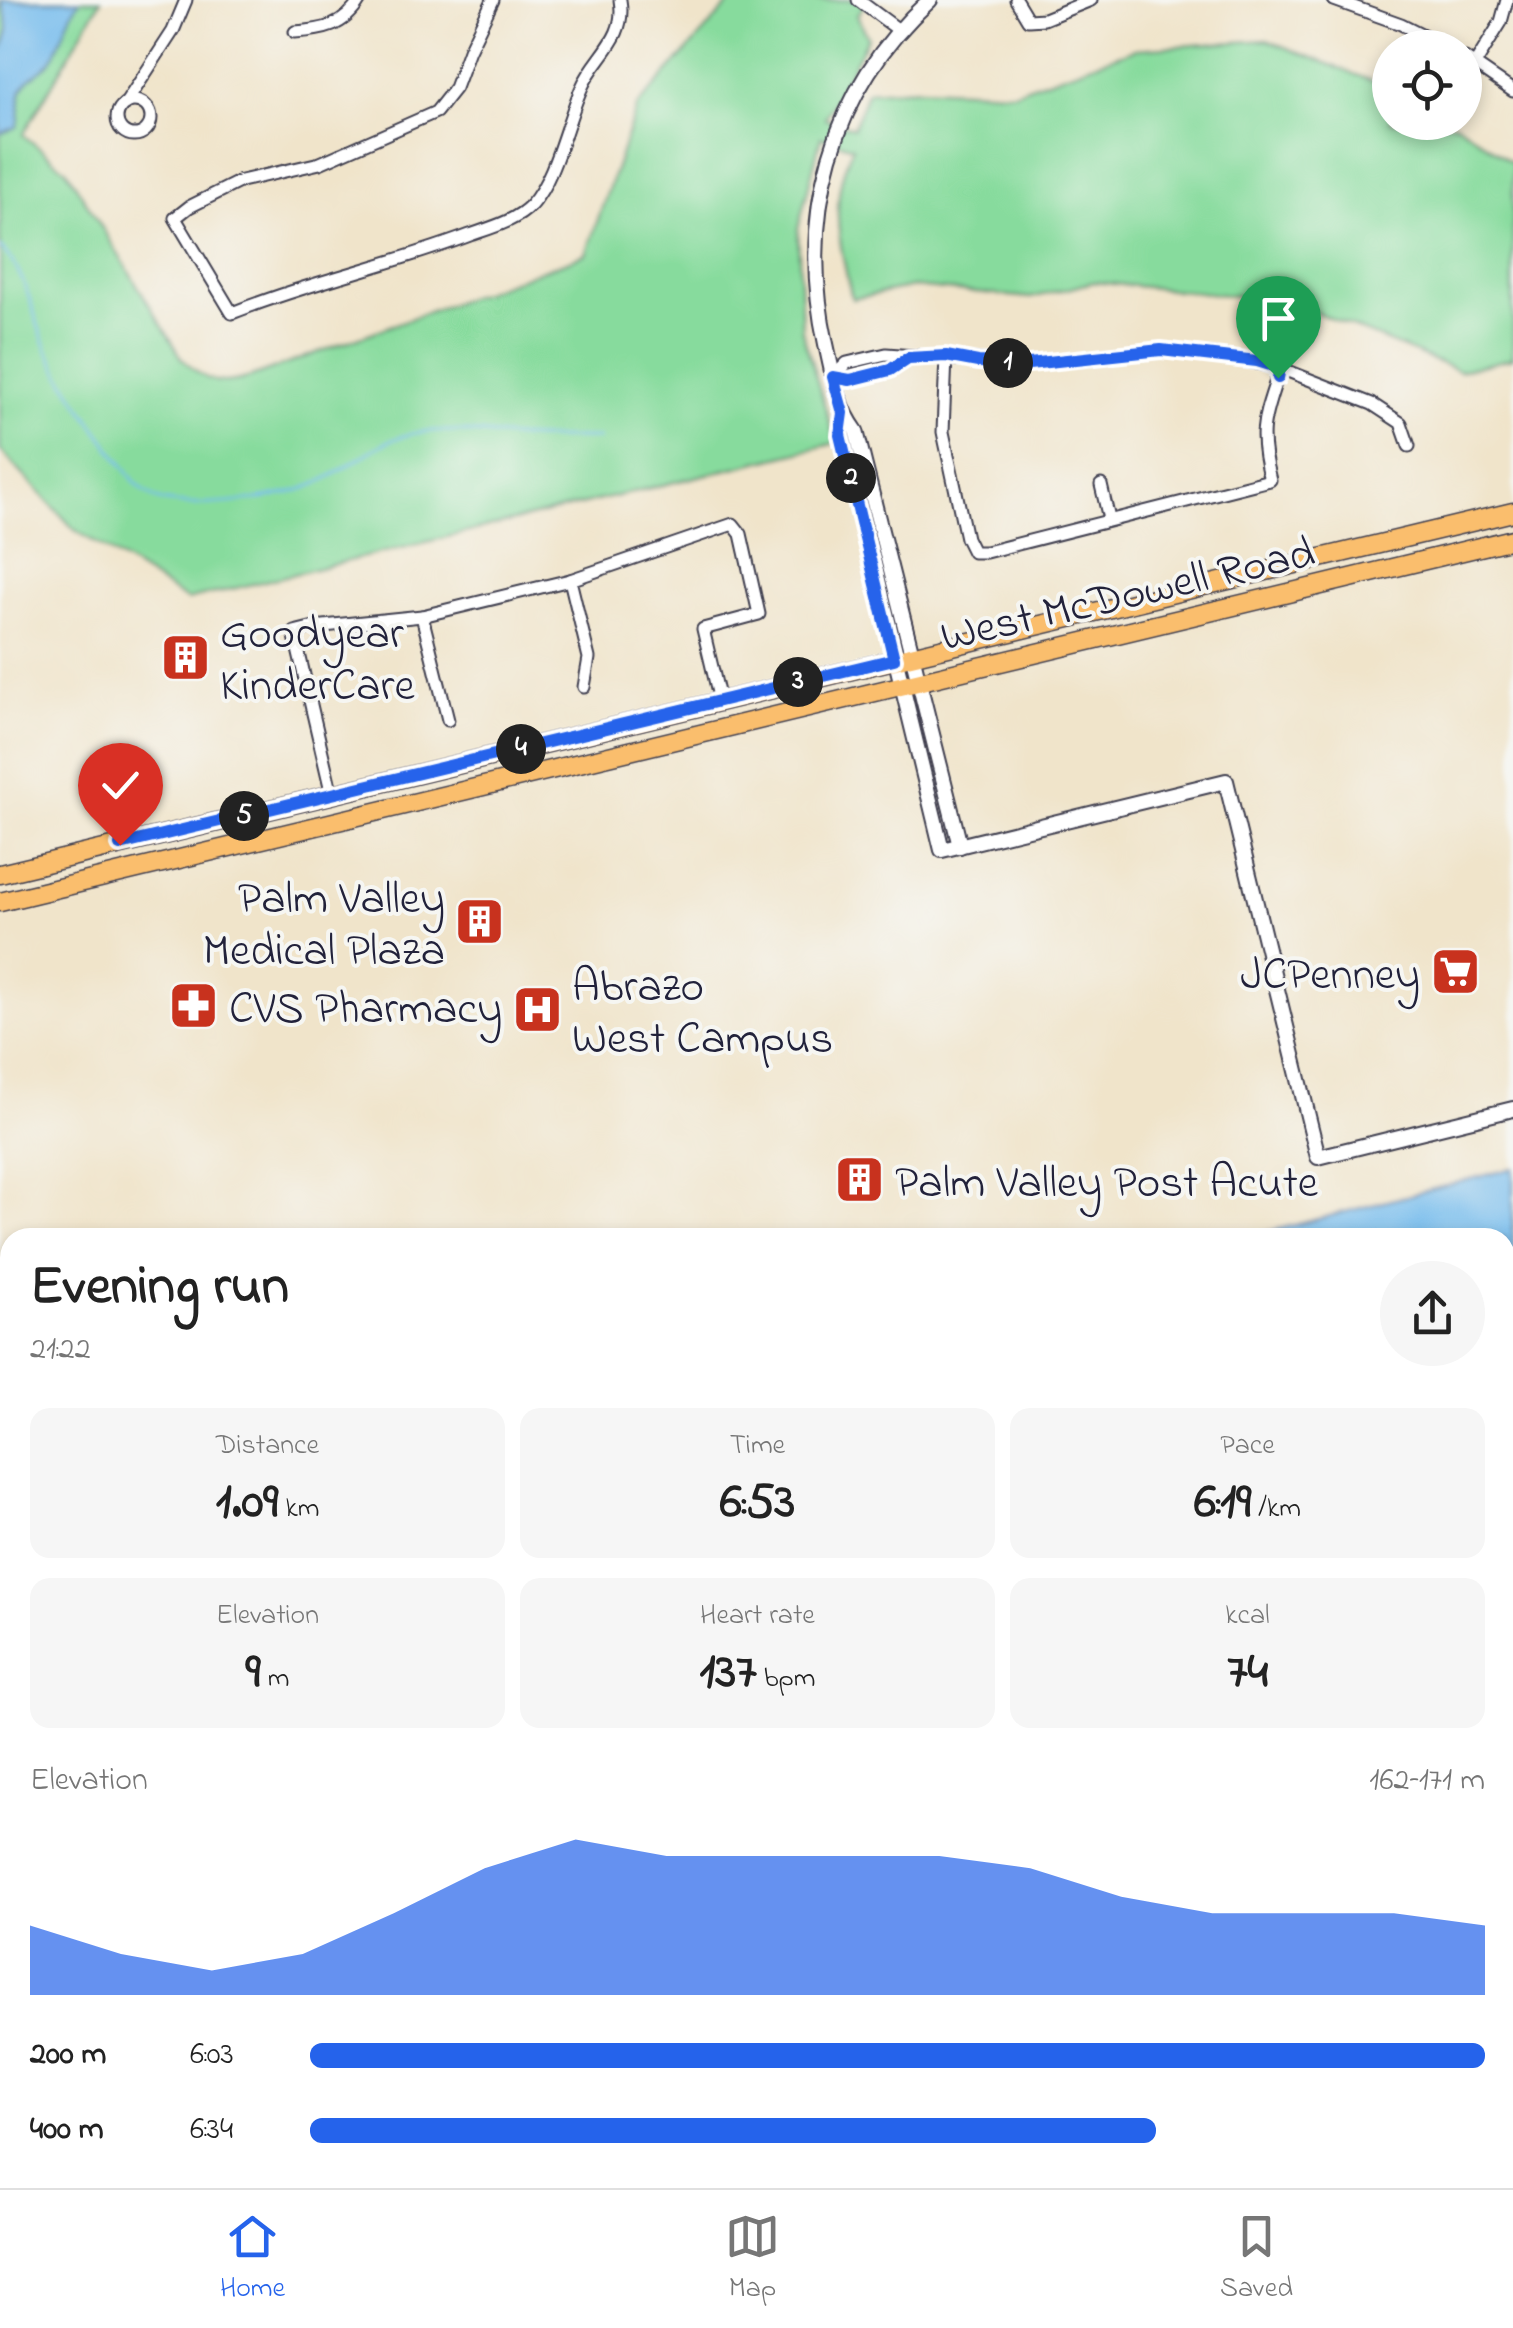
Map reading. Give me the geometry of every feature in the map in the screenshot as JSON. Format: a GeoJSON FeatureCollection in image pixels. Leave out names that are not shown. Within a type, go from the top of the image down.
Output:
{"type":"FeatureCollection","features":[{"type":"Feature","properties":{"kind":"main road","name":"West McDowell Road"},"geometry":{"type":"LineString","coordinates":[[0,874],[1513,512]]}},
{"type":"Feature","properties":{"kind":"main road"},"geometry":{"type":"LineString","coordinates":[[1457,525],[1463,550]]}},
{"type":"Feature","properties":{"kind":"main road","name":"West McDowell Road"},"geometry":{"type":"LineString","coordinates":[[0,902],[1513,539]]}},
{"type":"Feature","properties":{"kind":"main road"},"geometry":{"type":"LineString","coordinates":[[120,845],[127,872]]}},
{"type":"Feature","properties":{"kind":"street"},"geometry":{"type":"LineString","coordinates":[[137,89],[150,111],[150,123],[144,133],[132,136],[121,131],[116,122],[118,111],[137,89],[142,75],[173,31],[186,0]]}},
{"type":"Feature","properties":{"kind":"street"},"geometry":{"type":"LineString","coordinates":[[294,32],[338,25],[360,0]]}},
{"type":"Feature","properties":{"kind":"street"},"geometry":{"type":"LineString","coordinates":[[494,0],[469,50],[456,88],[436,112],[320,163],[242,181],[189,207],[176,218],[232,314],[275,296],[450,242],[524,211],[544,186],[584,81],[620,28],[620,0]]}},
{"type":"Feature","properties":{"kind":"street"},"geometry":{"type":"LineString","coordinates":[[858,0],[900,31]]}},
{"type":"Feature","properties":{"kind":"street"},"geometry":{"type":"LineString","coordinates":[[930,0],[900,31],[862,82],[842,123],[821,191],[814,251],[818,305],[843,413],[840,435],[903,657],[919,680],[960,846]]}},
{"type":"Feature","properties":{"kind":"street"},"geometry":{"type":"LineString","coordinates":[[1016,0],[1028,20],[1044,19],[1091,0]]}},
{"type":"Feature","properties":{"kind":"street"},"geometry":{"type":"LineString","coordinates":[[1334,0],[1413,30]]}},
{"type":"Feature","properties":{"kind":"street"},"geometry":{"type":"LineString","coordinates":[[1482,46],[1501,22],[1506,0]]}},
{"type":"Feature","properties":{"kind":"street"},"geometry":{"type":"LineString","coordinates":[[1482,69],[1513,91]]}},
{"type":"Feature","properties":{"kind":"street"},"geometry":{"type":"LineString","coordinates":[[126,103],[144,104]]}},
{"type":"Feature","properties":{"kind":"street"},"geometry":{"type":"LineString","coordinates":[[833,377],[847,363],[886,354],[1029,364],[1161,350],[1257,361],[1372,404],[1401,423],[1408,446]]}},
{"type":"Feature","properties":{"kind":"street"},"geometry":{"type":"LineString","coordinates":[[946,356],[943,432],[966,538],[973,552],[986,552],[1270,480],[1261,444],[1262,422],[1280,368]]}},
{"type":"Feature","properties":{"kind":"street"},"geometry":{"type":"LineString","coordinates":[[1101,485],[1108,519]]}},
{"type":"Feature","properties":{"kind":"street"},"geometry":{"type":"LineString","coordinates":[[332,795],[294,632],[314,626],[422,616],[570,580],[734,524],[740,534],[759,614],[703,629],[720,701]]}},
{"type":"Feature","properties":{"kind":"street"},"geometry":{"type":"LineString","coordinates":[[570,580],[589,658],[584,687]]}},
{"type":"Feature","properties":{"kind":"street"},"geometry":{"type":"LineString","coordinates":[[422,616],[448,720]]}},
{"type":"Feature","properties":{"kind":"street"},"geometry":{"type":"LineString","coordinates":[[903,657],[900,684],[942,850],[1226,781],[1318,1157],[1513,1109]]}},
{"type":"Feature","properties":{"kind":"green space"},"geometry":{"type":"Polygon","coordinates":[[[0,0],[101,0],[23,135],[66,169],[182,358],[207,378],[223,382],[254,376],[586,254],[637,107],[733,0],[868,0],[857,15],[868,37],[825,118],[853,128],[868,91],[920,88],[1013,92],[1135,49],[1267,40],[1372,81],[1372,140],[1480,140],[1513,163],[1513,358],[1459,371],[1288,301],[1094,282],[1031,298],[913,287],[852,299],[840,241],[838,204],[853,147],[821,137],[798,229],[802,331],[836,443],[187,600],[75,530],[0,450],[0,0]]]}},
{"type":"Feature","properties":{"kind":"water"},"geometry":{"type":"Polygon","coordinates":[[[1,0],[80,0],[52,59],[23,88],[17,127],[0,134],[0,51],[8,32],[1,0]]]}},
{"type":"Feature","properties":{"kind":"water"},"geometry":{"type":"Polygon","coordinates":[[[1513,1168],[1513,1228],[1283,1228],[1513,1168]]]}},
{"type":"Feature","properties":{"kind":"waterway"},"geometry":{"type":"LineString","coordinates":[[0,247],[25,286],[45,345],[71,390],[135,482],[159,500],[217,504],[284,494],[318,483],[396,438],[429,431],[525,438],[599,438]]}},
{"type":"Feature","properties":{"kind":"place","name":"Goodyear KinderCare"},"geometry":{"type":"Point","coordinates":[185,657]}},
{"type":"Feature","properties":{"kind":"place","name":"Palm Valley Medical Plaza"},"geometry":{"type":"Point","coordinates":[480,922]}},
{"type":"Feature","properties":{"kind":"place","name":"JCPenney"},"geometry":{"type":"Point","coordinates":[1455,972]}},
{"type":"Feature","properties":{"kind":"place","name":"CVS Pharmacy"},"geometry":{"type":"Point","coordinates":[194,1006]}},
{"type":"Feature","properties":{"kind":"place","name":"Abrazo West Campus"},"geometry":{"type":"Point","coordinates":[537,1010]}},
{"type":"Feature","properties":{"kind":"place","name":"Palm Valley Post Acute"},"geometry":{"type":"Point","coordinates":[860,1180]}},
{"type":"Feature","properties":{"kind":"route"},"geometry":{"type":"LineString","coordinates":[[120,845],[894,659],[840,435],[843,413],[833,377],[850,380],[890,370],[908,358],[946,356],[1029,364],[1161,350],[1257,361],[1280,368],[1278,378]]}}]}
